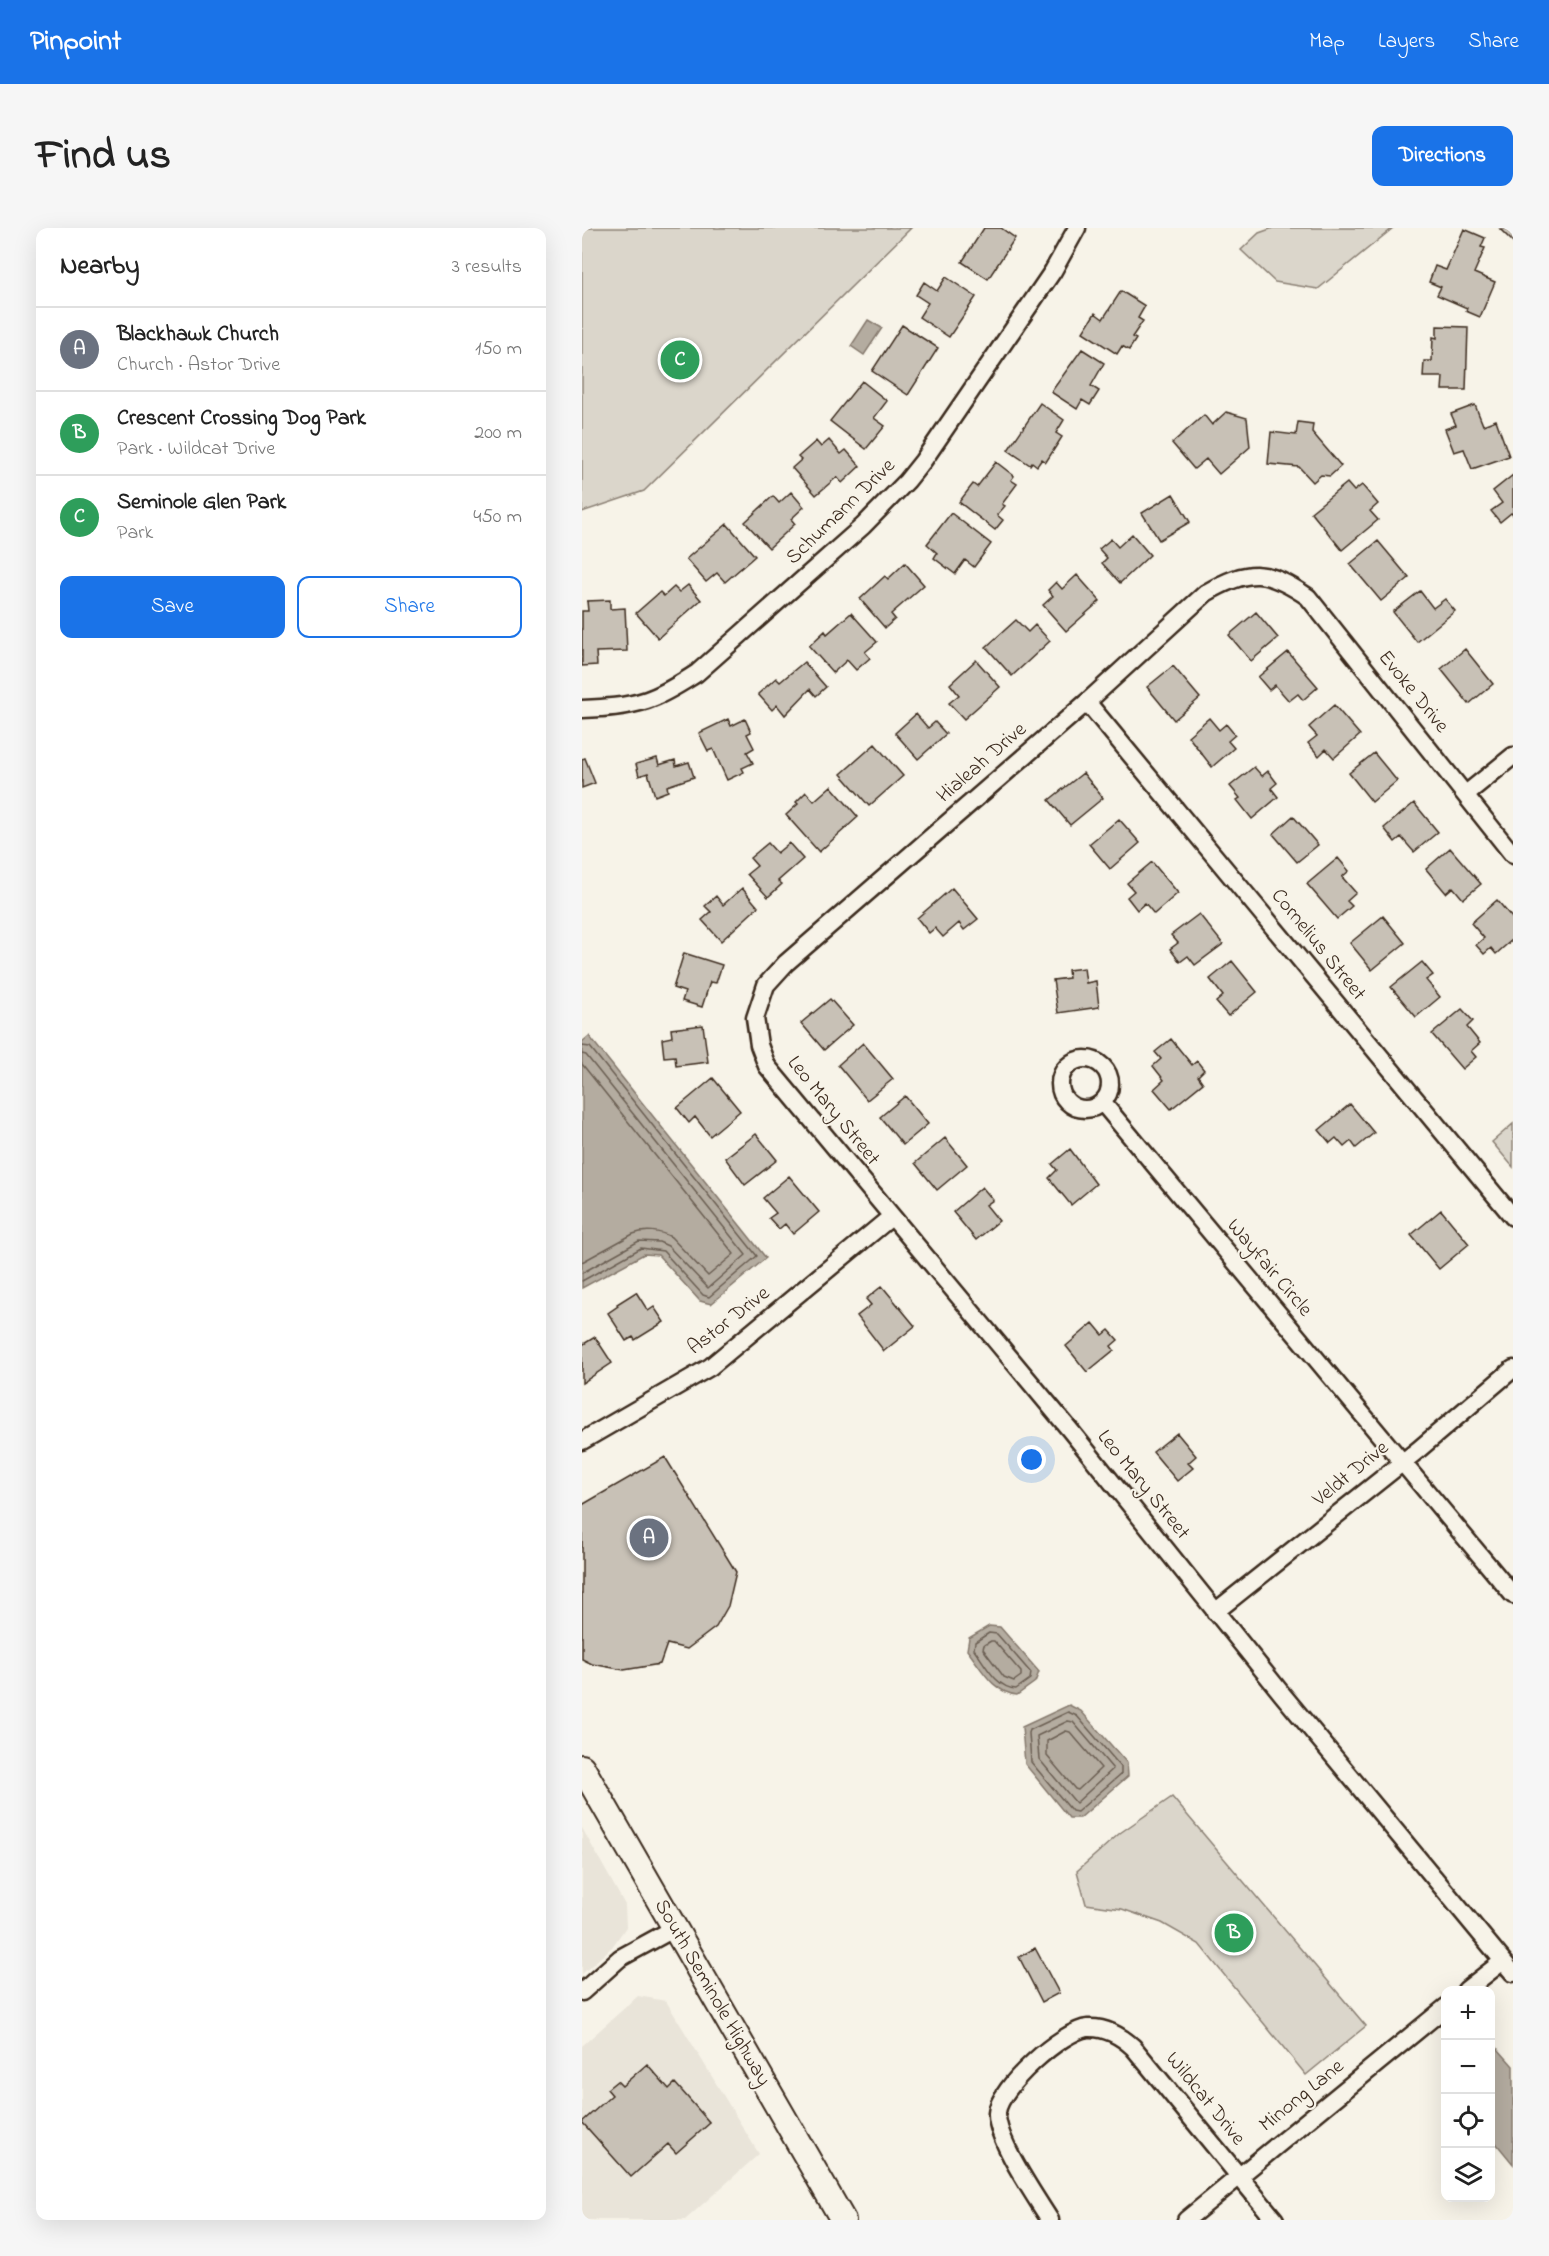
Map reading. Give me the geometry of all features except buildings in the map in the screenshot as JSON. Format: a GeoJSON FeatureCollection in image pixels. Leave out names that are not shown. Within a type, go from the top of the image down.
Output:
{"type":"FeatureCollection","features":[{"type":"Feature","properties":{"kind":"street","name":"Schumann Drive"},"geometry":{"type":"LineString","coordinates":[[582,709],[618,707],[648,700],[672,689],[697,673],[863,526],[901,488],[923,461],[1053,271],[1077,228]]}},
{"type":"Feature","properties":{"kind":"street","name":"Hialeah Drive"},"geometry":{"type":"LineString","coordinates":[[755,1018],[766,986],[786,963],[1087,702],[1206,593],[1229,580],[1245,575],[1264,576]]}},
{"type":"Feature","properties":{"kind":"street","name":"Evoke Drive"},"geometry":{"type":"LineString","coordinates":[[1264,576],[1286,582],[1308,597],[1513,855]]}},
{"type":"Feature","properties":{"kind":"street","name":"Cornelius Street"},"geometry":{"type":"LineString","coordinates":[[1087,702],[1513,1217]]}},
{"type":"Feature","properties":{"kind":"street"},"geometry":{"type":"LineString","coordinates":[[1466,794],[1513,756]]}},
{"type":"Feature","properties":{"kind":"street","name":"Leo Mary Street"},"geometry":{"type":"LineString","coordinates":[[755,1018],[759,1045],[767,1066],[1070,1430],[1215,1612],[1508,1967]]}},
{"type":"Feature","properties":{"kind":"street","name":"Wayfair Circle"},"geometry":{"type":"LineString","coordinates":[[1102,1102],[1513,1595]]}},
{"type":"Feature","properties":{"kind":"street","name":"Astor Drive"},"geometry":{"type":"LineString","coordinates":[[582,1441],[710,1367],[891,1217]]}},
{"type":"Feature","properties":{"kind":"street","name":"Veldt Drive"},"geometry":{"type":"LineString","coordinates":[[1215,1612],[1401,1463],[1513,1369]]}},
{"type":"Feature","properties":{"kind":"street","name":"South Seminole Highway"},"geometry":{"type":"LineString","coordinates":[[582,1767],[843,2220]]}},
{"type":"Feature","properties":{"kind":"street"},"geometry":{"type":"LineString","coordinates":[[582,1992],[620,1958],[675,1928]]}},
{"type":"Feature","properties":{"kind":"street"},"geometry":{"type":"LineString","coordinates":[[1473,1986],[1508,1967]]}},
{"type":"Feature","properties":{"kind":"street","name":"Minong Lane"},"geometry":{"type":"LineString","coordinates":[[1186,2220],[1441,2011]]}},
{"type":"Feature","properties":{"kind":"street","name":"Wildcat Drive"},"geometry":{"type":"LineString","coordinates":[[1050,2220],[1000,2134],[997,2111],[1002,2096],[1015,2080],[1062,2038],[1087,2028],[1120,2035],[1133,2047],[1275,2220]]}},
{"type":"Feature","properties":{"kind":"shaded area"},"geometry":{"type":"Polygon","coordinates":[[[582,228],[911,228],[644,491],[582,512],[582,228]]]}},
{"type":"Feature","properties":{"kind":"shaded area"},"geometry":{"type":"Polygon","coordinates":[[[1273,228],[1393,228],[1318,289],[1275,282],[1241,250],[1259,233],[1273,228]]]}},
{"type":"Feature","properties":{"kind":"shaded area"},"geometry":{"type":"Polygon","coordinates":[[[1513,1124],[1513,1167],[1492,1142],[1513,1124]]]}},
{"type":"Feature","properties":{"kind":"shaded area"},"geometry":{"type":"Polygon","coordinates":[[[1172,1797],[1366,2026],[1306,2075],[1199,1944],[1162,1923],[1122,1909],[1086,1904],[1077,1871],[1120,1833],[1172,1797]]]}},
{"type":"Feature","properties":{"kind":"shaded area"},"geometry":{"type":"Polygon","coordinates":[[[582,1828],[625,1905],[626,1927],[612,1947],[582,1974],[582,1828]]]}},
{"type":"Feature","properties":{"kind":"shaded area"},"geometry":{"type":"Polygon","coordinates":[[[638,1996],[666,2001],[759,2154],[685,2220],[582,2220],[582,2046],[638,1996]]]}},
{"type":"Feature","properties":{"kind":"water"},"geometry":{"type":"Polygon","coordinates":[[[868,320],[882,328],[864,355],[851,346],[868,320]]]}},
{"type":"Feature","properties":{"kind":"water"},"geometry":{"type":"Polygon","coordinates":[[[589,1036],[766,1258],[711,1304],[700,1301],[658,1255],[644,1254],[582,1288],[582,1042],[589,1036]]]}},
{"type":"Feature","properties":{"kind":"water"},"geometry":{"type":"Polygon","coordinates":[[[989,1626],[1000,1627],[1039,1672],[1035,1682],[1017,1695],[1008,1693],[994,1684],[967,1650],[969,1638],[989,1626]]]}},
{"type":"Feature","properties":{"kind":"water"},"geometry":{"type":"Polygon","coordinates":[[[1069,1705],[1081,1711],[1127,1763],[1128,1776],[1080,1818],[1069,1818],[1025,1764],[1022,1727],[1069,1705]]]}},
{"type":"Feature","properties":{"kind":"water"},"geometry":{"type":"Polygon","coordinates":[[[1495,2046],[1513,2066],[1513,2164],[1495,2142],[1495,2046]]]}},
{"type":"Feature","properties":{"kind":"place","name":"Seminole Glen Park"},"geometry":{"type":"Point","coordinates":[680,360]}},
{"type":"Feature","properties":{"kind":"place","name":"Blackhawk Church"},"geometry":{"type":"Point","coordinates":[649,1538]}},
{"type":"Feature","properties":{"kind":"place","name":"Crescent Crossing Dog Park"},"geometry":{"type":"Point","coordinates":[1234,1933]}}]}
